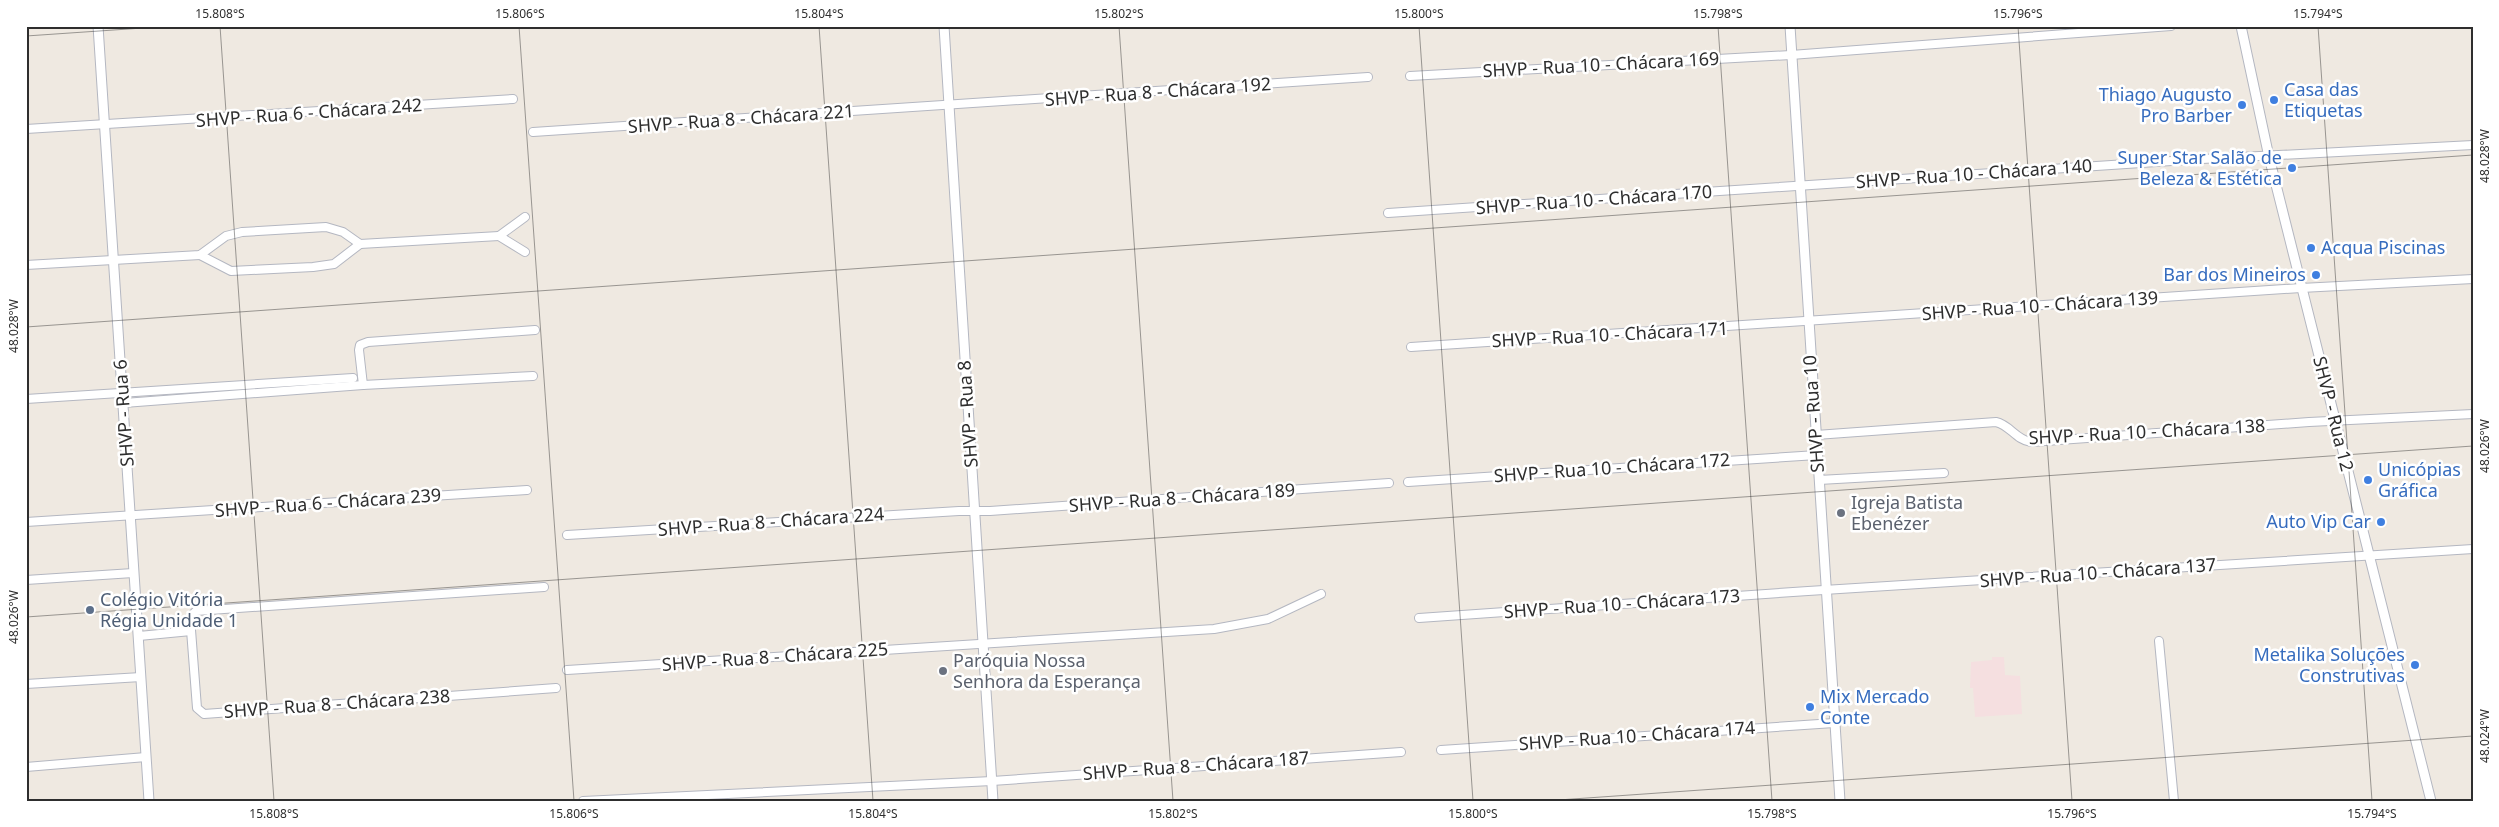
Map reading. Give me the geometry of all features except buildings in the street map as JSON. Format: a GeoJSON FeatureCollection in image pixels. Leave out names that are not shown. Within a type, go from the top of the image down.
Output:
{"type":"FeatureCollection","features":[{"type":"Feature","properties":{"kind":"street","name":"SHVP - Rua 6"},"geometry":{"type":"LineString","coordinates":[[98,26],[149,801]]}},
{"type":"Feature","properties":{"kind":"street","name":"SHVP - Rua 8"},"geometry":{"type":"LineString","coordinates":[[944,26],[993,801]]}},
{"type":"Feature","properties":{"kind":"street","name":"SHVP - Rua 10"},"geometry":{"type":"LineString","coordinates":[[1790,26],[1840,801]]}},
{"type":"Feature","properties":{"kind":"street","name":"SHVP - Rua 10 - Chácara 169"},"geometry":{"type":"LineString","coordinates":[[1410,76],[1792,55],[2171,26]]}},
{"type":"Feature","properties":{"kind":"street","name":"SHVP - Rua 12"},"geometry":{"type":"LineString","coordinates":[[2241,26],[2268,157],[2431,801]]}},
{"type":"Feature","properties":{"kind":"street","name":"SHVP - Rua 8 - Chácara 192"},"geometry":{"type":"LineString","coordinates":[[948,106],[1368,77]]}},
{"type":"Feature","properties":{"kind":"street","name":"SHVP - Rua 6 - Chácara 242"},"geometry":{"type":"LineString","coordinates":[[26,129],[105,126],[513,99]]}},
{"type":"Feature","properties":{"kind":"street","name":"SHVP - Rua 8 - Chácara 221"},"geometry":{"type":"LineString","coordinates":[[533,132],[948,106]]}},
{"type":"Feature","properties":{"kind":"street","name":"SHVP - Rua 10 - Chácara 140"},"geometry":{"type":"LineString","coordinates":[[1800,185],[2473,145]]}},
{"type":"Feature","properties":{"kind":"street","name":"SHVP - Rua 10 - Chácara 170"},"geometry":{"type":"LineString","coordinates":[[1388,213],[1800,185]]}},
{"type":"Feature","properties":{"kind":"street"},"geometry":{"type":"LineString","coordinates":[[26,265],[200,255],[231,271],[319,267],[334,264],[360,244],[499,236],[526,217]]}},
{"type":"Feature","properties":{"kind":"street"},"geometry":{"type":"LineString","coordinates":[[200,255],[226,236],[242,232],[326,227],[342,232],[360,244]]}},
{"type":"Feature","properties":{"kind":"street"},"geometry":{"type":"LineString","coordinates":[[499,236],[525,252]]}},
{"type":"Feature","properties":{"kind":"street","name":"SHVP - Rua 10 - Chácara 139"},"geometry":{"type":"LineString","coordinates":[[1809,322],[2301,288],[2473,279]]}},
{"type":"Feature","properties":{"kind":"street","name":"SHVP - Rua 10 - Chácara 171"},"geometry":{"type":"LineString","coordinates":[[1410,347],[1809,322]]}},
{"type":"Feature","properties":{"kind":"street"},"geometry":{"type":"LineString","coordinates":[[363,385],[359,350],[360,345],[368,342],[535,330]]}},
{"type":"Feature","properties":{"kind":"street"},"geometry":{"type":"LineString","coordinates":[[26,399],[123,398],[533,376]]}},
{"type":"Feature","properties":{"kind":"street"},"geometry":{"type":"LineString","coordinates":[[123,398],[353,378]]}},
{"type":"Feature","properties":{"kind":"street","name":"SHVP - Rua 10 - Chácara 138"},"geometry":{"type":"LineString","coordinates":[[1816,434],[1996,422],[2005,425],[2020,439],[2031,442],[2334,421],[2473,414]]}},
{"type":"Feature","properties":{"kind":"street","name":"SHVP - Rua 10 - Chácara 172"},"geometry":{"type":"LineString","coordinates":[[1408,482],[1817,455]]}},
{"type":"Feature","properties":{"kind":"street"},"geometry":{"type":"LineString","coordinates":[[1819,480],[1944,473]]}},
{"type":"Feature","properties":{"kind":"street","name":"SHVP - Rua 8 - Chácara 189"},"geometry":{"type":"LineString","coordinates":[[974,510],[1390,483]]}},
{"type":"Feature","properties":{"kind":"street","name":"SHVP - Rua 6 - Chácara 239"},"geometry":{"type":"LineString","coordinates":[[26,522],[527,490]]}},
{"type":"Feature","properties":{"kind":"street","name":"SHVP - Rua 8 - Chácara 224"},"geometry":{"type":"LineString","coordinates":[[567,535],[974,510]]}},
{"type":"Feature","properties":{"kind":"street","name":"SHVP - Rua 10 - Chácara 137"},"geometry":{"type":"LineString","coordinates":[[1826,590],[2473,549]]}},
{"type":"Feature","properties":{"kind":"street"},"geometry":{"type":"LineString","coordinates":[[26,580],[133,573]]}},
{"type":"Feature","properties":{"kind":"street","name":"SHVP - Rua 8 - Chácara 238"},"geometry":{"type":"LineString","coordinates":[[544,587],[196,611],[190,617],[197,708],[204,714],[556,688]]}},
{"type":"Feature","properties":{"kind":"street","name":"SHVP - Rua 10 - Chácara 173"},"geometry":{"type":"LineString","coordinates":[[1419,618],[1826,590]]}},
{"type":"Feature","properties":{"kind":"street","name":"SHVP - Rua 8 - Chácara 225"},"geometry":{"type":"LineString","coordinates":[[567,670],[984,642],[1178,632],[1249,624],[1268,619],[1321,594]]}},
{"type":"Feature","properties":{"kind":"street"},"geometry":{"type":"LineString","coordinates":[[138,636],[191,632]]}},
{"type":"Feature","properties":{"kind":"street"},"geometry":{"type":"LineString","coordinates":[[2158,640],[2174,801]]}},
{"type":"Feature","properties":{"kind":"street"},"geometry":{"type":"LineString","coordinates":[[26,684],[141,677]]}},
{"type":"Feature","properties":{"kind":"street","name":"SHVP - Rua 10 - Chácara 174"},"geometry":{"type":"LineString","coordinates":[[1440,750],[1834,723]]}},
{"type":"Feature","properties":{"kind":"street","name":"SHVP - Rua 8 - Chácara 187"},"geometry":{"type":"LineString","coordinates":[[583,801],[992,781],[1401,752]]}},
{"type":"Feature","properties":{"kind":"street"},"geometry":{"type":"LineString","coordinates":[[26,767],[146,757]]}},
{"type":"Feature","properties":{"kind":"shaded area"},"geometry":{"type":"Polygon","coordinates":[[[1992,657],[2004,657],[2005,675],[2020,676],[2022,714],[1975,717],[1973,688],[1970,688],[1971,662],[1992,660],[1992,657]]]}},
{"type":"Feature","properties":{"kind":"place","name":"Casa das Etiquetas"},"geometry":{"type":"Point","coordinates":[2274,100]}},
{"type":"Feature","properties":{"kind":"place","name":"Thiago Augusto Pro Barber"},"geometry":{"type":"Point","coordinates":[2242,105]}},
{"type":"Feature","properties":{"kind":"place","name":"Super Star Salão de Beleza & Estética"},"geometry":{"type":"Point","coordinates":[2292,168]}},
{"type":"Feature","properties":{"kind":"place","name":"Acqua Piscinas"},"geometry":{"type":"Point","coordinates":[2311,248]}},
{"type":"Feature","properties":{"kind":"place","name":"Bar dos Mineiros"},"geometry":{"type":"Point","coordinates":[2316,275]}},
{"type":"Feature","properties":{"kind":"place","name":"Unicópias Gráfica"},"geometry":{"type":"Point","coordinates":[2368,480]}},
{"type":"Feature","properties":{"kind":"place","name":"Igreja Batista Ebenézer"},"geometry":{"type":"Point","coordinates":[1841,513]}},
{"type":"Feature","properties":{"kind":"place","name":"Auto Vip Car"},"geometry":{"type":"Point","coordinates":[2381,522]}},
{"type":"Feature","properties":{"kind":"place","name":"Colégio Vitória Régia Unidade 1"},"geometry":{"type":"Point","coordinates":[90,610]}},
{"type":"Feature","properties":{"kind":"place","name":"Metalika Soluções Construtivas"},"geometry":{"type":"Point","coordinates":[2415,665]}},
{"type":"Feature","properties":{"kind":"place","name":"Paróquia Nossa Senhora da Esperança"},"geometry":{"type":"Point","coordinates":[943,671]}},
{"type":"Feature","properties":{"kind":"place","name":"Mix Mercado Conte"},"geometry":{"type":"Point","coordinates":[1810,707]}}]}
